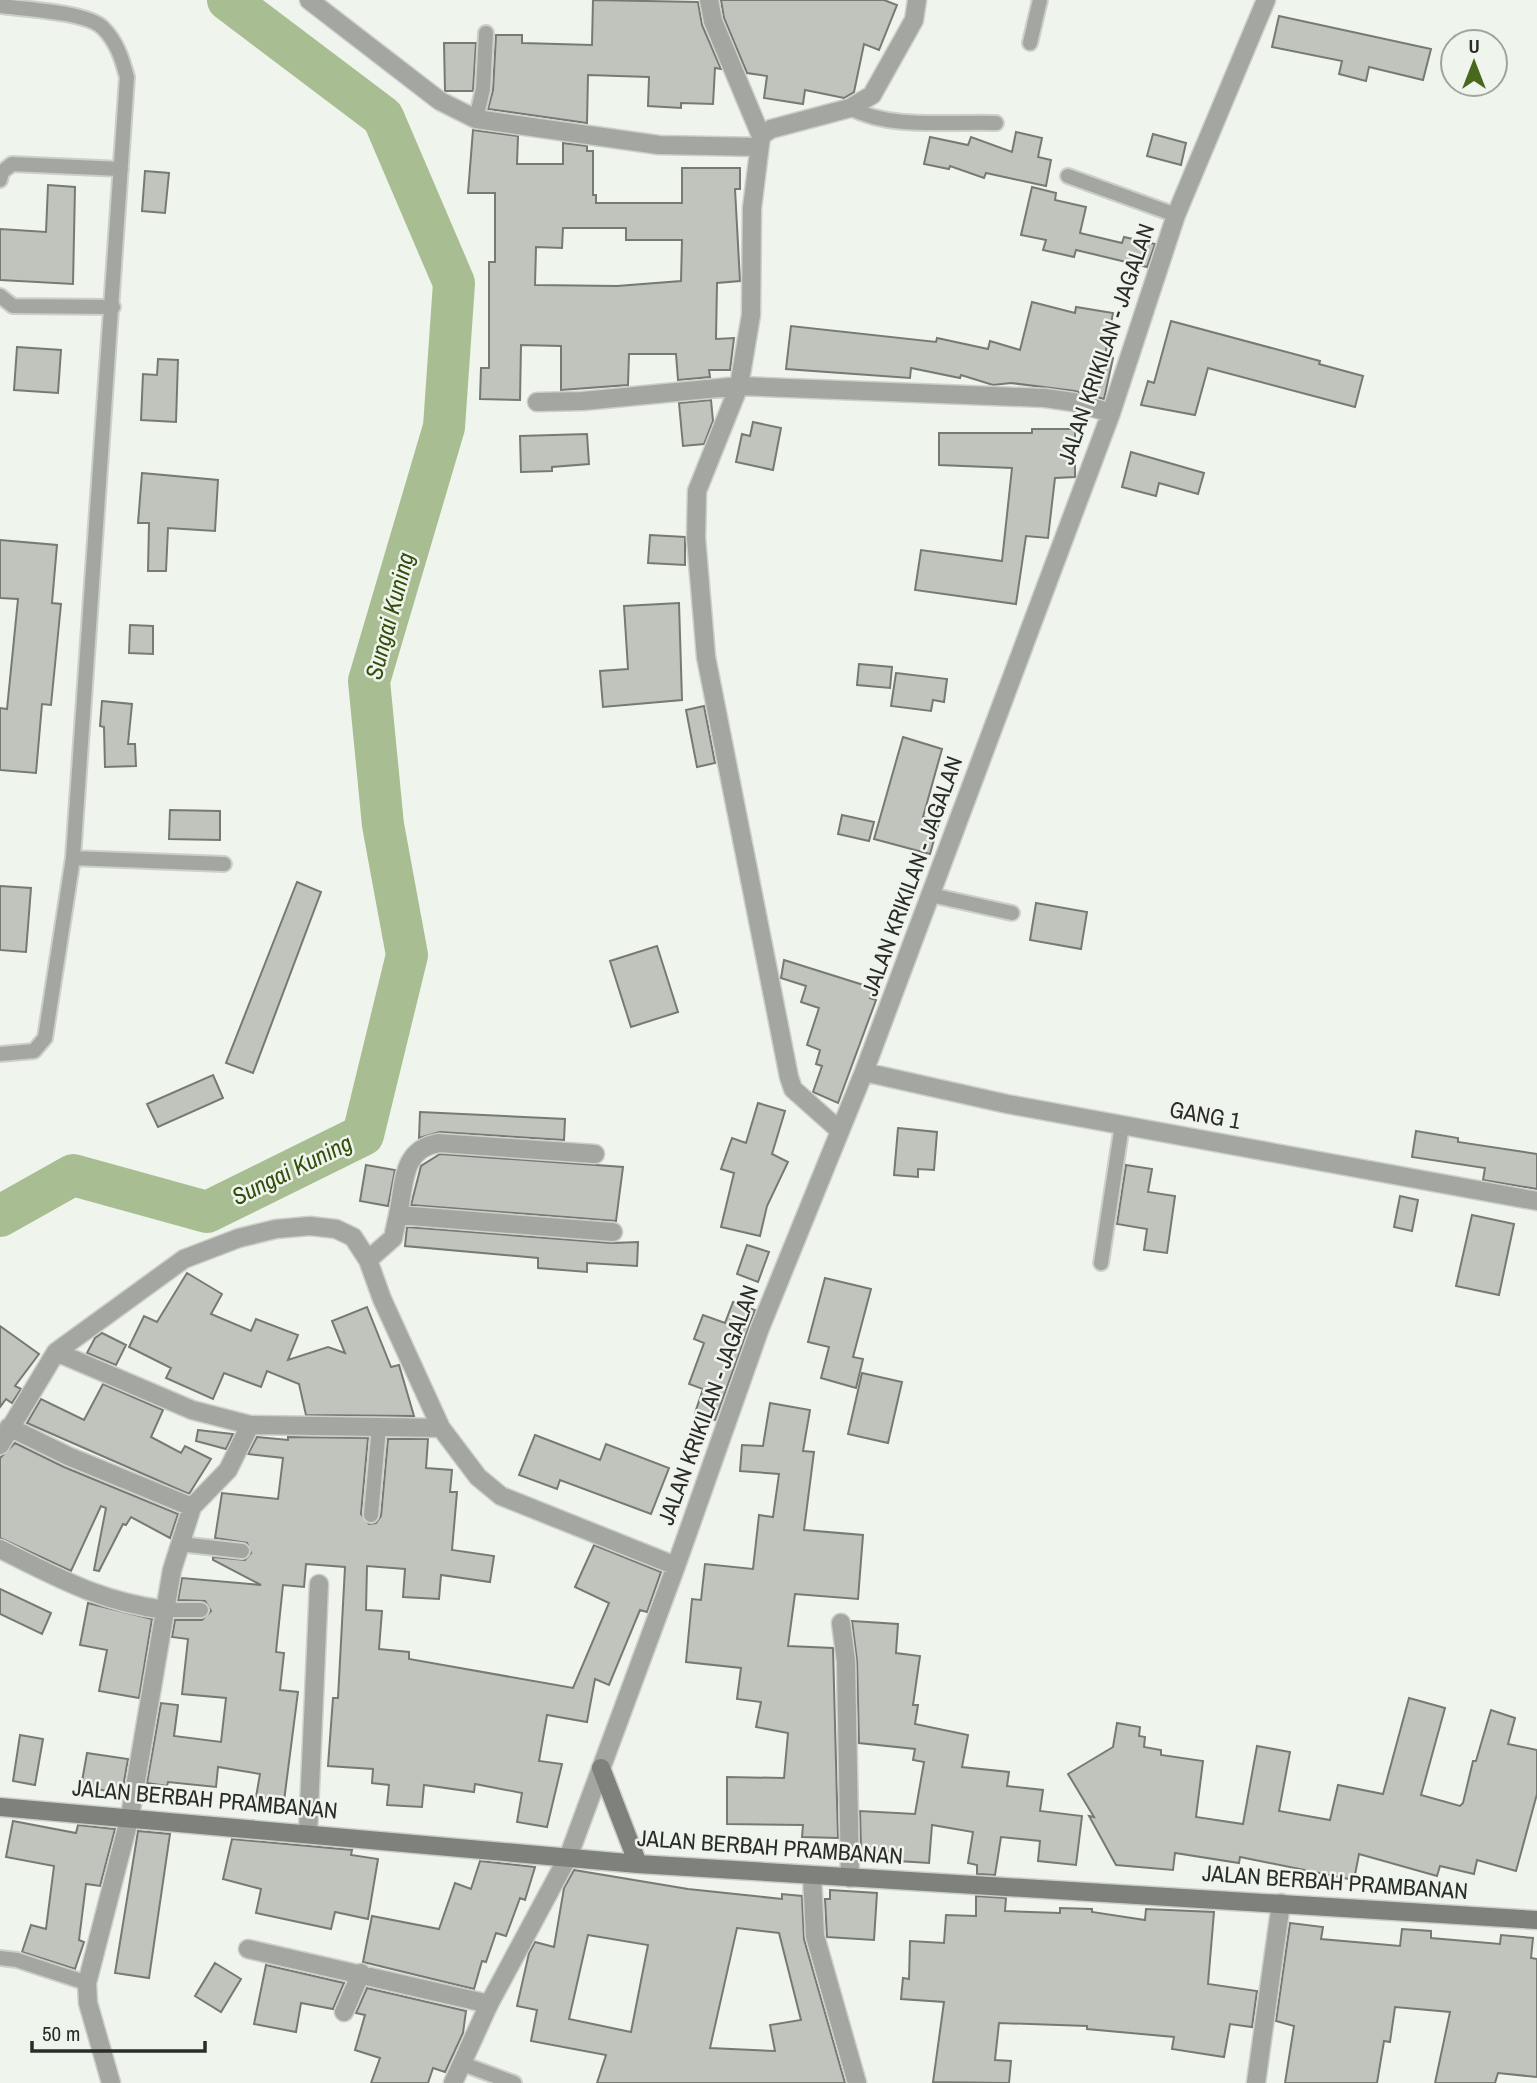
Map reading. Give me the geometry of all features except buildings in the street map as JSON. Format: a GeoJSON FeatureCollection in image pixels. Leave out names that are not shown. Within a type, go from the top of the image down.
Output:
{"type":"FeatureCollection","features":[{"type":"Feature","properties":{"kind":"main road"},"geometry":{"type":"LineString","coordinates":[[601,1768],[638,1864]]}},
{"type":"Feature","properties":{"kind":"main road","name":"JALAN BERBAH PRAMBANAN"},"geometry":{"type":"LineString","coordinates":[[0,1807],[569,1855],[638,1864],[1537,1920]]}},
{"type":"Feature","properties":{"kind":"street"},"geometry":{"type":"LineString","coordinates":[[309,0],[440,101],[476,119],[659,145],[759,141],[771,129],[850,108],[878,87],[914,20],[917,0]]}},
{"type":"Feature","properties":{"kind":"street"},"geometry":{"type":"LineString","coordinates":[[709,0],[713,21],[759,141],[752,208],[751,315],[739,386],[697,491],[695,538],[706,657],[789,1077],[793,1089],[803,1100],[839,1130]]}},
{"type":"Feature","properties":{"kind":"street","name":"JALAN KRIKILAN - JAGALAN"},"geometry":{"type":"LineString","coordinates":[[453,2083],[489,2004],[569,1855],[677,1566],[760,1328],[864,1072],[1111,413],[1177,215],[1266,0]]}},
{"type":"Feature","properties":{"kind":"street"},"geometry":{"type":"LineString","coordinates":[[537,402],[583,401],[739,386],[1045,398],[1073,402],[1111,413]]}},
{"type":"Feature","properties":{"kind":"street","name":"GANG 1"},"geometry":{"type":"LineString","coordinates":[[864,1072],[1122,1125],[1537,1201]]}},
{"type":"Feature","properties":{"kind":"street"},"geometry":{"type":"LineString","coordinates":[[368,1260],[393,1238],[409,1161],[424,1145],[439,1143],[596,1154]]}},
{"type":"Feature","properties":{"kind":"street"},"geometry":{"type":"LineString","coordinates":[[398,1215],[613,1232]]}},
{"type":"Feature","properties":{"kind":"street"},"geometry":{"type":"LineString","coordinates":[[0,1445],[55,1352],[184,1259],[239,1238],[276,1229],[310,1226],[336,1229],[353,1237],[368,1260],[382,1299],[441,1428],[478,1477],[501,1496],[677,1566]]}},
{"type":"Feature","properties":{"kind":"street"},"geometry":{"type":"LineString","coordinates":[[55,1352],[192,1410],[250,1424],[441,1428]]}},
{"type":"Feature","properties":{"kind":"street"},"geometry":{"type":"LineString","coordinates":[[111,2083],[88,2003],[88,1983],[130,1816],[165,1610],[180,1544],[192,1507],[228,1469],[250,1424]]}},
{"type":"Feature","properties":{"kind":"street"},"geometry":{"type":"LineString","coordinates":[[9,1427],[68,1456],[192,1507]]}},
{"type":"Feature","properties":{"kind":"street"},"geometry":{"type":"LineString","coordinates":[[0,1549],[92,1594],[165,1610]]}},
{"type":"Feature","properties":{"kind":"street"},"geometry":{"type":"LineString","coordinates":[[308,1832],[319,1584]]}},
{"type":"Feature","properties":{"kind":"street"},"geometry":{"type":"LineString","coordinates":[[841,1623],[846,1661],[850,1878]]}},
{"type":"Feature","properties":{"kind":"street"},"geometry":{"type":"LineString","coordinates":[[812,1876],[815,1936],[857,2083]]}},
{"type":"Feature","properties":{"kind":"street"},"geometry":{"type":"LineString","coordinates":[[1256,2083],[1282,1903]]}},
{"type":"Feature","properties":{"kind":"street"},"geometry":{"type":"LineString","coordinates":[[248,1950],[361,1973],[489,2004]]}},
{"type":"Feature","properties":{"kind":"street"},"geometry":{"type":"LineString","coordinates":[[344,2012],[361,1973]]}},
{"type":"Feature","properties":{"kind":"lane"},"geometry":{"type":"LineString","coordinates":[[1030,43],[1040,0]]}},
{"type":"Feature","properties":{"kind":"lane"},"geometry":{"type":"LineString","coordinates":[[0,6],[83,18],[102,26],[119,49],[127,77],[74,858],[45,1038],[34,1051],[0,1054]]}},
{"type":"Feature","properties":{"kind":"lane"},"geometry":{"type":"LineString","coordinates":[[476,119],[483,89],[486,33]]}},
{"type":"Feature","properties":{"kind":"lane"},"geometry":{"type":"LineString","coordinates":[[850,108],[868,117],[881,119],[996,123]]}},
{"type":"Feature","properties":{"kind":"lane"},"geometry":{"type":"LineString","coordinates":[[0,180],[2,172],[12,164],[121,169]]}},
{"type":"Feature","properties":{"kind":"lane"},"geometry":{"type":"LineString","coordinates":[[1068,176],[1177,215]]}},
{"type":"Feature","properties":{"kind":"lane"},"geometry":{"type":"LineString","coordinates":[[0,296],[13,306],[113,307]]}},
{"type":"Feature","properties":{"kind":"lane"},"geometry":{"type":"LineString","coordinates":[[74,858],[224,864]]}},
{"type":"Feature","properties":{"kind":"lane"},"geometry":{"type":"LineString","coordinates":[[931,895],[1012,913]]}},
{"type":"Feature","properties":{"kind":"lane"},"geometry":{"type":"LineString","coordinates":[[1101,1263],[1122,1125]]}},
{"type":"Feature","properties":{"kind":"lane"},"geometry":{"type":"LineString","coordinates":[[371,1515],[379,1427]]}},
{"type":"Feature","properties":{"kind":"lane"},"geometry":{"type":"LineString","coordinates":[[180,1544],[242,1551]]}},
{"type":"Feature","properties":{"kind":"lane"},"geometry":{"type":"LineString","coordinates":[[165,1610],[201,1610]]}},
{"type":"Feature","properties":{"kind":"lane"},"geometry":{"type":"LineString","coordinates":[[0,1958],[18,1960],[88,1983]]}},
{"type":"Feature","properties":{"kind":"lane"},"geometry":{"type":"LineString","coordinates":[[463,2064],[514,2083]]}},
{"type":"Feature","properties":{"kind":"waterway","name":"Sungai Kuning"},"geometry":{"type":"LineString","coordinates":[[0,1216],[73,1175],[207,1212],[363,1135],[407,955],[383,825],[369,681],[444,427],[454,283],[383,117],[228,0]]}}]}
